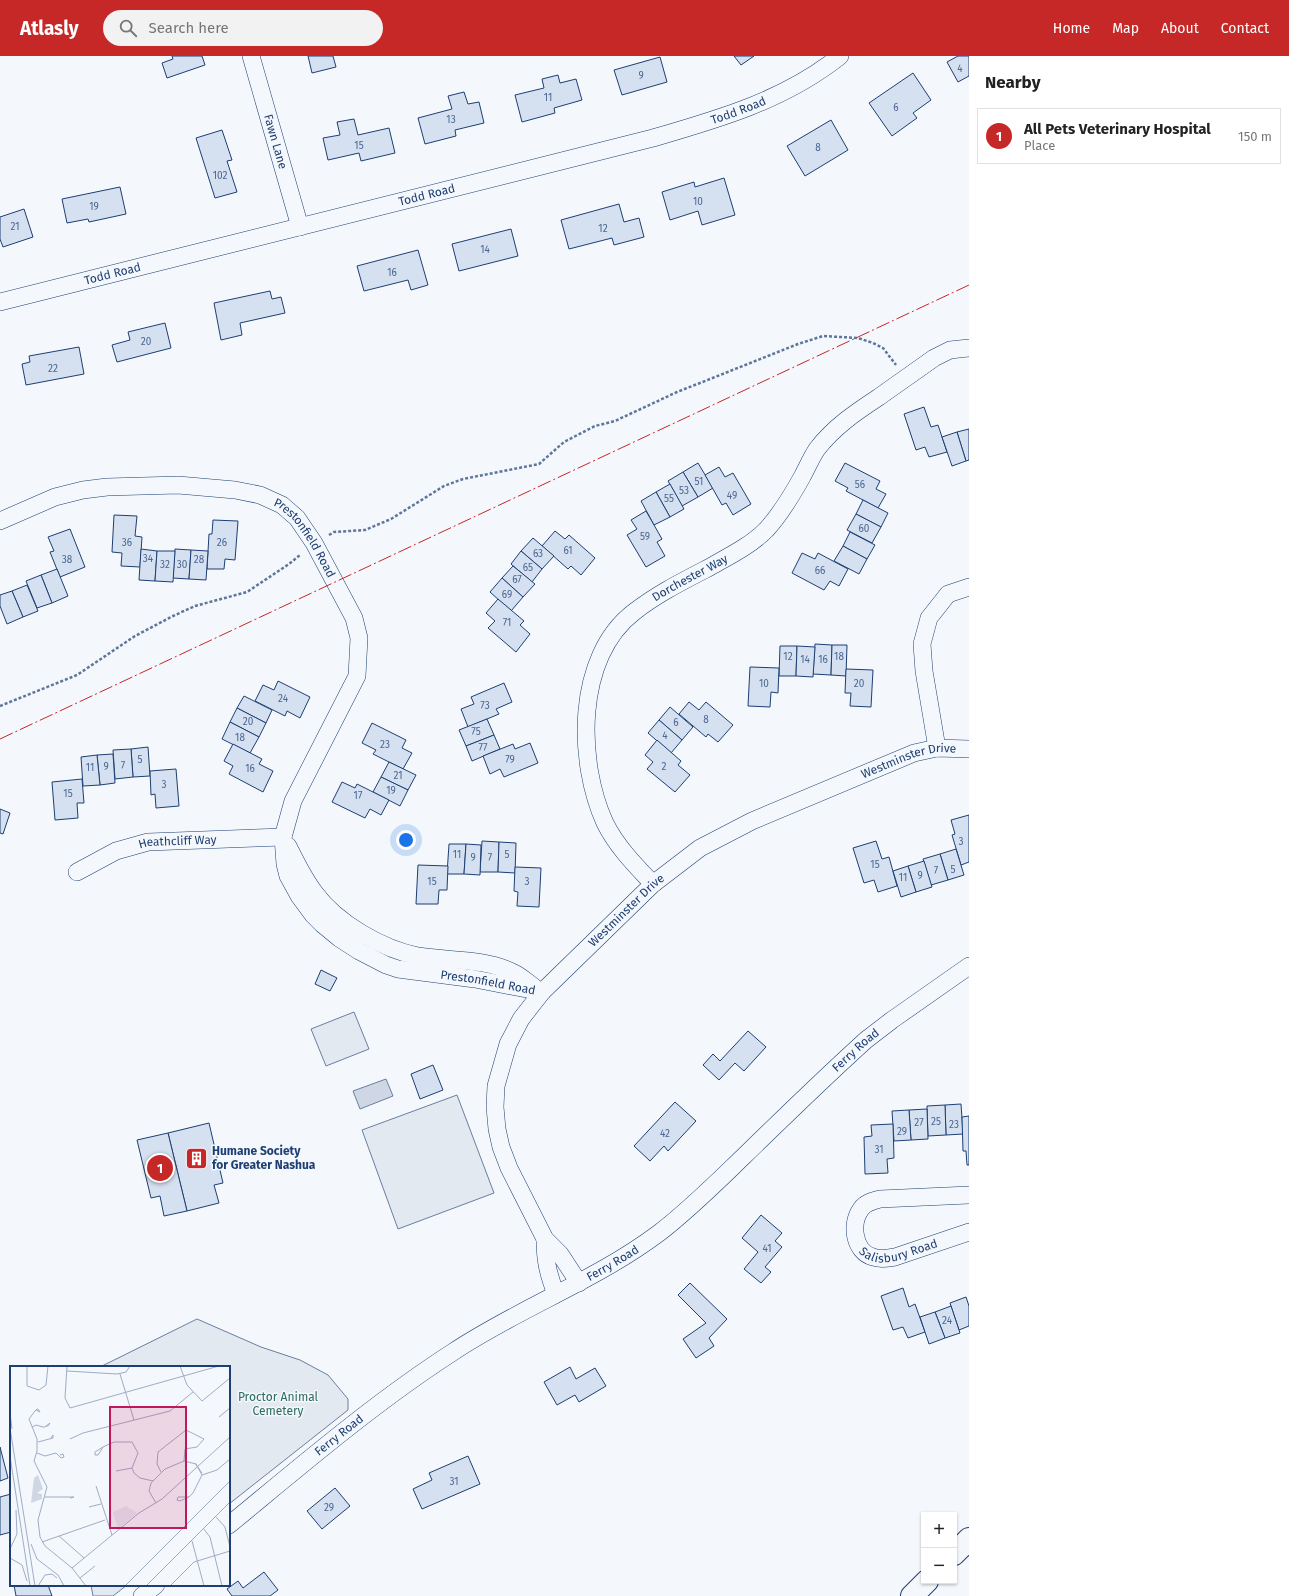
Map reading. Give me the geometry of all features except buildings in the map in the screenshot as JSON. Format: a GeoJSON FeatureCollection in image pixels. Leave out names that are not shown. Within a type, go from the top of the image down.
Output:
{"type":"FeatureCollection","features":[{"type":"Feature","properties":{"kind":"main road"},"geometry":{"type":"LineString","coordinates":[[957,1551],[969,1539]]}},
{"type":"Feature","properties":{"kind":"main road"},"geometry":{"type":"LineString","coordinates":[[912,1596],[924,1584]]}},
{"type":"Feature","properties":{"kind":"street","name":"Fawn Lane"},"geometry":{"type":"LineString","coordinates":[[251,56],[300,227]]}},
{"type":"Feature","properties":{"kind":"street","name":"Todd Road"},"geometry":{"type":"LineString","coordinates":[[0,302],[653,138],[716,120],[758,105],[798,84],[840,56]]}},
{"type":"Feature","properties":{"kind":"street","name":"Dorchester Way"},"geometry":{"type":"LineString","coordinates":[[653,884],[618,846],[606,823],[597,801],[592,783],[587,744],[589,692],[594,672],[612,635],[632,614],[660,593],[738,551],[766,529],[781,511],[817,450],[830,434],[845,420],[934,358],[950,350],[969,348]]}},
{"type":"Feature","properties":{"kind":"street","name":"Prestonfield Road"},"geometry":{"type":"LineString","coordinates":[[0,520],[55,497],[83,490],[107,487],[178,485],[235,490],[260,495],[282,505],[297,518],[314,543],[354,618],[359,638],[357,676],[293,801],[283,837],[285,864],[288,876],[298,896],[313,915],[339,938],[380,962],[398,969],[481,980],[542,992]]}},
{"type":"Feature","properties":{"kind":"street"},"geometry":{"type":"LineString","coordinates":[[937,748],[924,671],[922,644],[929,618],[943,600],[948,594],[969,587]]}},
{"type":"Feature","properties":{"kind":"street","name":"Westminster Drive"},"geometry":{"type":"LineString","coordinates":[[579,1283],[560,1254],[545,1238],[509,1168],[501,1147],[497,1129],[495,1107],[496,1086],[508,1044],[522,1019],[542,992],[653,884],[700,848],[752,821],[914,753],[937,748],[969,749]]}},
{"type":"Feature","properties":{"kind":"street","name":"Heathcliff Way"},"geometry":{"type":"LineString","coordinates":[[77,872],[116,851],[148,842],[283,837]]}},
{"type":"Feature","properties":{"kind":"street","name":"Ferry Road"},"geometry":{"type":"LineString","coordinates":[[230,1524],[372,1408],[453,1351],[511,1318],[613,1264],[660,1232],[715,1184],[866,1040],[969,966]]}},
{"type":"Feature","properties":{"kind":"street","name":"Salisbury Road"},"geometry":{"type":"LineString","coordinates":[[969,1195],[880,1199],[869,1202],[861,1209],[855,1228],[856,1238],[863,1250],[873,1258],[895,1257],[969,1232]]}},
{"type":"Feature","properties":{"kind":"street","name":"Westminster Drive"},"geometry":{"type":"LineString","coordinates":[[545,1238],[545,1260],[556,1294]]}},
{"type":"Feature","properties":{"kind":"street"},"geometry":{"type":"LineString","coordinates":[[142,1596],[155,1586]]}},
{"type":"Feature","properties":{"kind":"path"},"geometry":{"type":"LineString","coordinates":[[0,706],[77,675],[135,636],[173,616],[195,606],[247,592],[289,564],[314,543],[334,532],[365,530],[391,519],[444,486],[463,479],[539,464],[564,442],[596,426],[615,421],[677,392],[785,349],[822,336],[858,338],[884,348],[905,378]]}},
{"type":"Feature","properties":{"kind":"green space"},"geometry":{"type":"Polygon","coordinates":[[[354,1012],[369,1049],[326,1066],[311,1029],[354,1012]]]}},
{"type":"Feature","properties":{"kind":"green space"},"geometry":{"type":"Polygon","coordinates":[[[457,1095],[494,1193],[398,1229],[362,1130],[457,1095]]]}},
{"type":"Feature","properties":{"kind":"green space","name":"Proctor Animal Cemetery"},"geometry":{"type":"Polygon","coordinates":[[[197,1319],[261,1347],[300,1360],[328,1375],[348,1399],[348,1410],[230,1503],[230,1366],[102,1366],[197,1319]]]}},
{"type":"Feature","properties":{"kind":"green space"},"geometry":{"type":"Polygon","coordinates":[[[91,1586],[126,1586],[113,1596],[93,1596],[91,1586]]]}},
{"type":"Feature","properties":{"kind":"shaded area"},"geometry":{"type":"Polygon","coordinates":[[[386,1079],[393,1096],[360,1109],[353,1091],[386,1079]]]}},
{"type":"Feature","properties":{"kind":"power"},"geometry":{"type":"LineString","coordinates":[[0,739],[969,285]]}},
{"type":"Feature","properties":{"kind":"place","name":"Humane Society for Greater Nashua"},"geometry":{"type":"Point","coordinates":[196,1158]}},
{"type":"Feature","properties":{"kind":"place","name":"All Pets Veterinary Hospital"},"geometry":{"type":"Point","coordinates":[160,1168]}}]}
